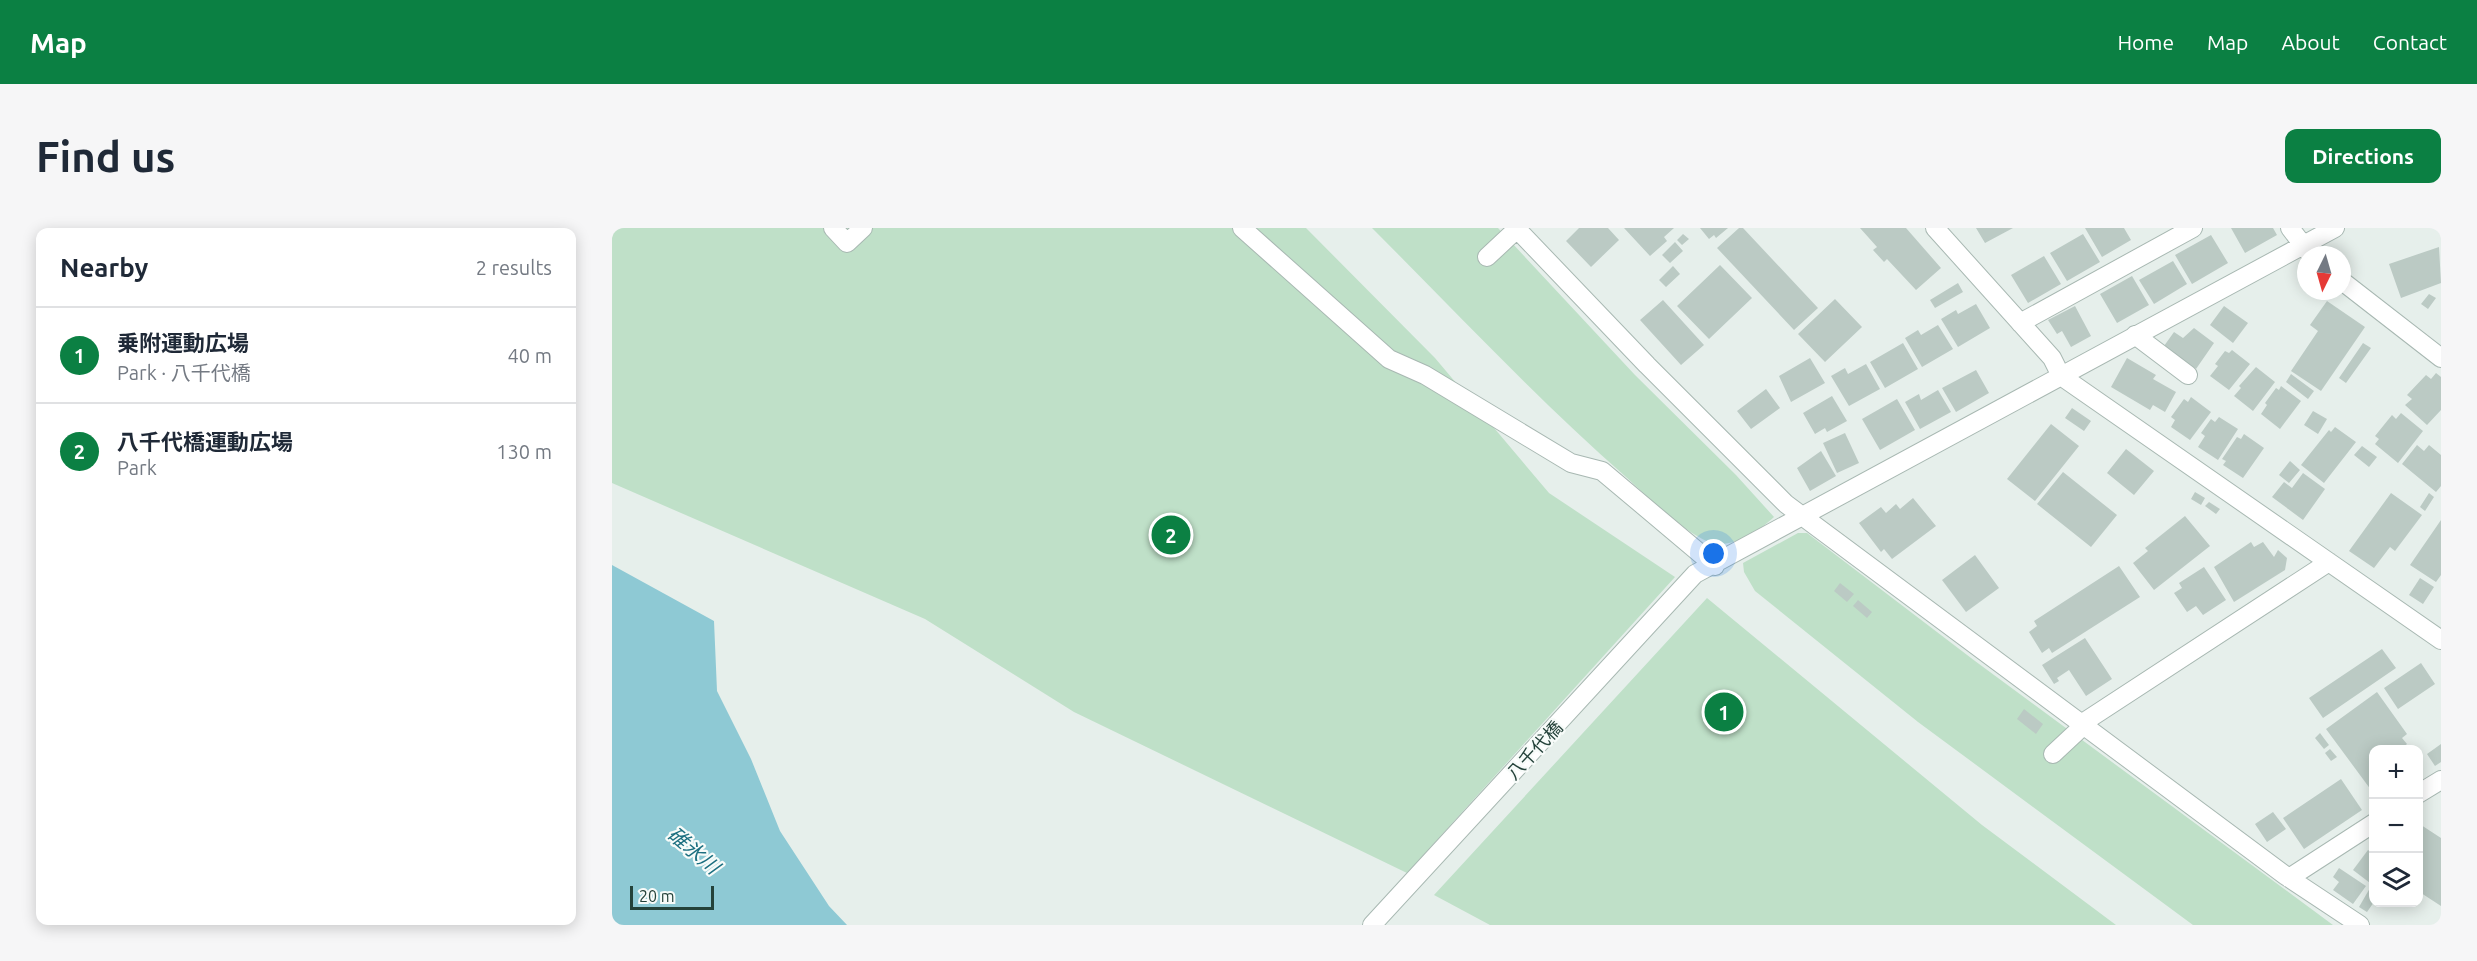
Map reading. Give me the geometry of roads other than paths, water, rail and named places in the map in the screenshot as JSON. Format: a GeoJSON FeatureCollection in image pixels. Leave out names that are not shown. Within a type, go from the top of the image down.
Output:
{"type":"FeatureCollection","features":[{"type":"Feature","properties":{"kind":"street"},"geometry":{"type":"LineString","coordinates":[[833,228],[847,243],[864,228]]}},
{"type":"Feature","properties":{"kind":"street"},"geometry":{"type":"LineString","coordinates":[[1242,228],[1389,359],[1425,375],[1571,463],[1602,471],[1715,566],[2135,335],[2297,256]]}},
{"type":"Feature","properties":{"kind":"street"},"geometry":{"type":"LineString","coordinates":[[1935,228],[2052,358],[2061,376],[2441,640]]}},
{"type":"Feature","properties":{"kind":"street"},"geometry":{"type":"LineString","coordinates":[[2020,323],[2193,228]]}},
{"type":"Feature","properties":{"kind":"street"},"geometry":{"type":"LineString","coordinates":[[2290,228],[2303,246]]}},
{"type":"Feature","properties":{"kind":"street"},"geometry":{"type":"LineString","coordinates":[[2313,246],[2335,228]]}},
{"type":"Feature","properties":{"kind":"street"},"geometry":{"type":"LineString","coordinates":[[1487,257],[1517,229],[1647,365],[1772,490],[2082,725],[2289,878],[2360,925]]}},
{"type":"Feature","properties":{"kind":"street"},"geometry":{"type":"LineString","coordinates":[[2351,288],[2441,358]]}},
{"type":"Feature","properties":{"kind":"street"},"geometry":{"type":"LineString","coordinates":[[2135,335],[2188,375]]}},
{"type":"Feature","properties":{"kind":"street"},"geometry":{"type":"LineString","coordinates":[[2053,754],[2082,725],[2329,562]]}},
{"type":"Feature","properties":{"kind":"street","name":"八千代橋"},"geometry":{"type":"LineString","coordinates":[[1372,925],[1695,574],[1715,566]]}},
{"type":"Feature","properties":{"kind":"street"},"geometry":{"type":"LineString","coordinates":[[2423,791],[2441,780]]}},
{"type":"Feature","properties":{"kind":"street"},"geometry":{"type":"LineString","coordinates":[[2289,878],[2369,827]]}},
{"type":"Feature","properties":{"kind":"water","name":"碓氷川"},"geometry":{"type":"Polygon","coordinates":[[[612,565],[714,621],[717,691],[751,759],[780,831],[829,906],[847,925],[612,925],[612,565]]]}},
{"type":"Feature","properties":{"kind":"place","name":"八千代橋運動広場"},"geometry":{"type":"Point","coordinates":[1171,535]}},
{"type":"Feature","properties":{"kind":"place","name":"乗附運動広場"},"geometry":{"type":"Point","coordinates":[1724,712]}}]}
